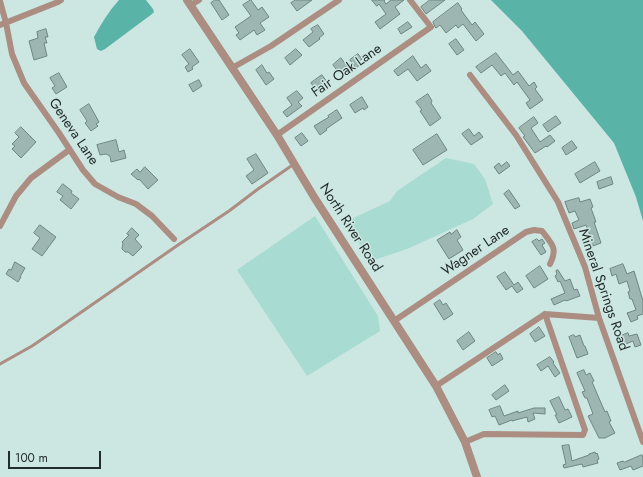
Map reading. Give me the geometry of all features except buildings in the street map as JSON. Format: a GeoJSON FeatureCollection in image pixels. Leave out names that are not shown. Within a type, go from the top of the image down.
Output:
{"type":"FeatureCollection","features":[{"type":"Feature","properties":{"kind":"street"},"geometry":{"type":"LineString","coordinates":[[3,24],[61,0]]}},
{"type":"Feature","properties":{"kind":"street"},"geometry":{"type":"LineString","coordinates":[[189,3],[199,0]]}},
{"type":"Feature","properties":{"kind":"street"},"geometry":{"type":"LineString","coordinates":[[232,68],[271,46],[339,0]]}},
{"type":"Feature","properties":{"kind":"street","name":"Fair Oak Lane"},"geometry":{"type":"LineString","coordinates":[[277,135],[431,27],[410,0]]}},
{"type":"Feature","properties":{"kind":"street","name":"Geneva Lane"},"geometry":{"type":"LineString","coordinates":[[0,1],[3,24],[12,54],[24,83],[83,170],[95,184],[118,197],[136,204],[152,216],[174,239]]}},
{"type":"Feature","properties":{"kind":"street","name":"North River Road"},"geometry":{"type":"LineString","coordinates":[[189,3],[277,135],[436,386],[465,442],[477,477]]}},
{"type":"Feature","properties":{"kind":"street","name":"Mineral Springs Road"},"geometry":{"type":"LineString","coordinates":[[470,75],[516,135],[558,202],[585,267],[599,318],[643,442]]}},
{"type":"Feature","properties":{"kind":"street"},"geometry":{"type":"LineString","coordinates":[[0,226],[16,196],[31,178],[69,150]]}},
{"type":"Feature","properties":{"kind":"street","name":"Wagner Lane"},"geometry":{"type":"LineString","coordinates":[[394,321],[526,232],[534,230],[542,232],[550,242],[554,249],[553,258],[550,264]]}},
{"type":"Feature","properties":{"kind":"street"},"geometry":{"type":"LineString","coordinates":[[436,386],[545,314],[599,318]]}},
{"type":"Feature","properties":{"kind":"street"},"geometry":{"type":"LineString","coordinates":[[465,442],[484,434],[583,435],[585,430],[545,314]]}},
{"type":"Feature","properties":{"kind":"lane"},"geometry":{"type":"LineString","coordinates":[[0,364],[32,346],[57,329],[229,211],[294,164]]}},
{"type":"Feature","properties":{"kind":"shaded area"},"geometry":{"type":"Polygon","coordinates":[[[119,0],[146,0],[154,12],[101,51],[97,49],[94,37],[105,18],[119,0]]]}},
{"type":"Feature","properties":{"kind":"shaded area"},"geometry":{"type":"Polygon","coordinates":[[[491,0],[643,0],[643,221],[636,197],[614,143],[522,31],[491,0]]]}},
{"type":"Feature","properties":{"kind":"shaded area"},"geometry":{"type":"Polygon","coordinates":[[[446,158],[474,164],[485,179],[493,204],[473,219],[407,249],[371,261],[345,222],[390,201],[397,191],[446,158]]]}},
{"type":"Feature","properties":{"kind":"shaded area"},"geometry":{"type":"Polygon","coordinates":[[[315,216],[378,316],[380,331],[307,376],[237,270],[315,216]]]}}]}
